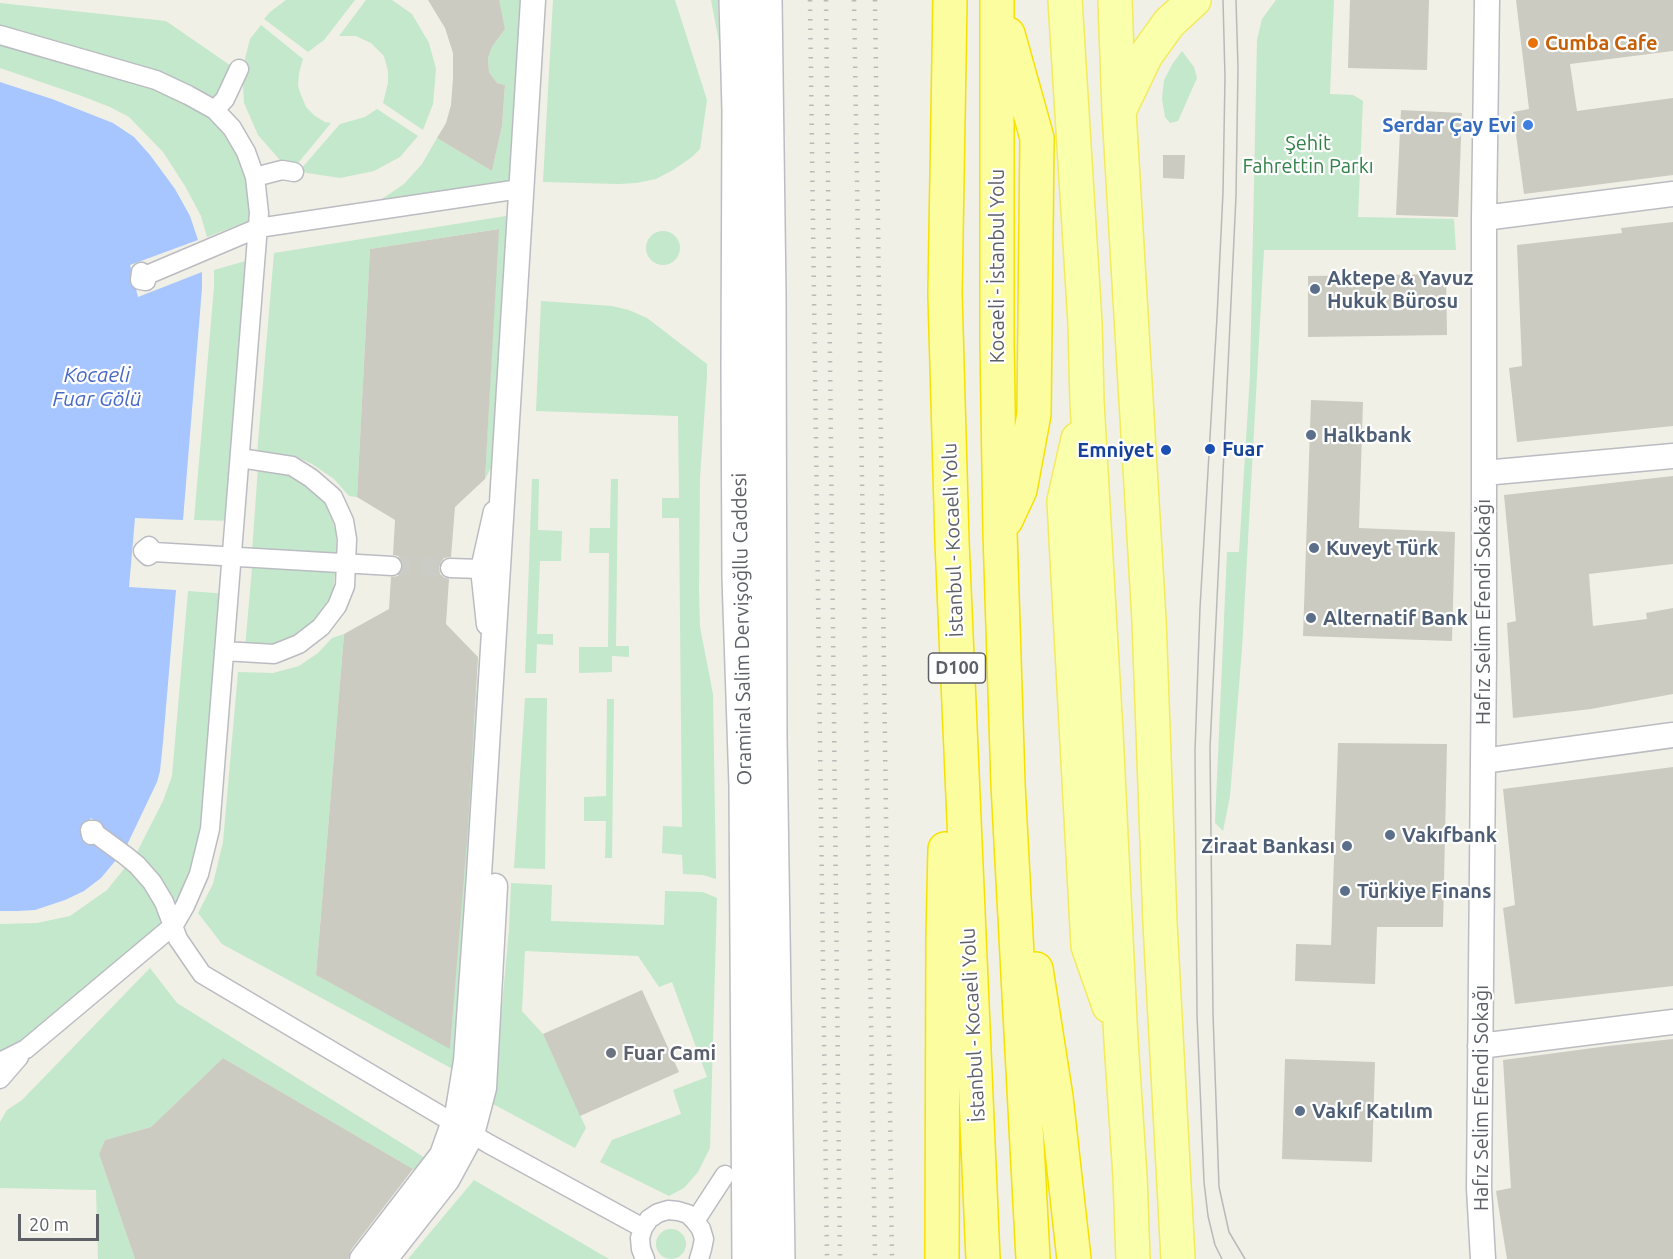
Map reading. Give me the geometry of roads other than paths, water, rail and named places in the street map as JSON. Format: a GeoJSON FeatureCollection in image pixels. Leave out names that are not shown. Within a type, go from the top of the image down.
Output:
{"type":"FeatureCollection","features":[{"type":"Feature","properties":{"kind":"highway","name":"İstanbul - Kocaeli Yolu"},"geometry":{"type":"LineString","coordinates":[[950,0],[945,294],[952,542],[984,1259]]}},
{"type":"Feature","properties":{"kind":"highway","name":"D100"},"geometry":{"type":"LineString","coordinates":[[998,0],[1037,138],[1034,414],[1020,490],[1000,532],[1008,784],[1032,1259]]}},
{"type":"Feature","properties":{"kind":"highway"},"geometry":{"type":"LineString","coordinates":[[942,1259],[943,938],[952,542]]}},
{"type":"Feature","properties":{"kind":"highway"},"geometry":{"type":"LineString","coordinates":[[1008,784],[1056,1097],[1074,1259]]}},
{"type":"Feature","properties":{"kind":"main road","name":"Oramiral Salim Dervişoğllu Caddesi"},"geometry":{"type":"LineString","coordinates":[[736,0],[739,111],[740,577],[746,786],[749,1259]]}},
{"type":"Feature","properties":{"kind":"main road","name":"Oramiral Salim Dervişoğllu Caddesi"},"geometry":{"type":"LineString","coordinates":[[765,0],[769,295],[770,738],[778,1259]]}},
{"type":"Feature","properties":{"kind":"main road"},"geometry":{"type":"LineString","coordinates":[[1065,0],[1085,323],[1087,402],[1106,721],[1133,1259]]}},
{"type":"Feature","properties":{"kind":"main road"},"geometry":{"type":"LineString","coordinates":[[1115,0],[1119,111],[1149,620],[1160,923],[1178,1259]]}},
{"type":"Feature","properties":{"kind":"main road"},"geometry":{"type":"LineString","coordinates":[[1119,111],[1146,55],[1169,23],[1194,0]]}},
{"type":"Feature","properties":{"kind":"main road"},"geometry":{"type":"LineString","coordinates":[[1132,1224],[1148,1259]]}},
{"type":"Feature","properties":{"kind":"street"},"geometry":{"type":"LineString","coordinates":[[385,1259],[447,1180],[463,1128],[458,1110],[466,1061],[533,0]]}},
{"type":"Feature","properties":{"kind":"street"},"geometry":{"type":"LineString","coordinates":[[362,1259],[463,1128],[484,1088],[545,0]]}},
{"type":"Feature","properties":{"kind":"street","name":"Hafız Selim Efendi Sokağı"},"geometry":{"type":"LineString","coordinates":[[1483,1259],[1479,1188],[1487,0]]}},
{"type":"Feature","properties":{"kind":"street"},"geometry":{"type":"LineString","coordinates":[[0,35],[156,80],[215,110],[232,128],[246,152],[255,177],[259,213],[210,829],[199,874],[174,925],[26,1049],[0,1078]]}},
{"type":"Feature","properties":{"kind":"street"},"geometry":{"type":"LineString","coordinates":[[215,110],[225,99],[238,69]]}},
{"type":"Feature","properties":{"kind":"street"},"geometry":{"type":"LineString","coordinates":[[255,177],[282,170],[294,172]]}},
{"type":"Feature","properties":{"kind":"street"},"geometry":{"type":"LineString","coordinates":[[147,275],[258,228],[513,190]]}},
{"type":"Feature","properties":{"kind":"street"},"geometry":{"type":"LineString","coordinates":[[1484,218],[1673,194]]}},
{"type":"Feature","properties":{"kind":"street"},"geometry":{"type":"LineString","coordinates":[[491,678],[480,569],[505,456]]}},
{"type":"Feature","properties":{"kind":"street"},"geometry":{"type":"LineString","coordinates":[[1484,473],[1673,456]]}},
{"type":"Feature","properties":{"kind":"street"},"geometry":{"type":"LineString","coordinates":[[224,651],[274,654],[299,644],[321,627],[337,606],[345,586],[347,539],[344,521],[333,497],[311,478],[292,466],[240,458]]}},
{"type":"Feature","properties":{"kind":"street"},"geometry":{"type":"LineString","coordinates":[[154,552],[392,566]]}},
{"type":"Feature","properties":{"kind":"street"},"geometry":{"type":"LineString","coordinates":[[450,568],[480,569]]}},
{"type":"Feature","properties":{"kind":"street"},"geometry":{"type":"LineString","coordinates":[[1483,761],[1673,735]]}},
{"type":"Feature","properties":{"kind":"street"},"geometry":{"type":"LineString","coordinates":[[96,834],[137,865],[152,882],[164,902],[178,939],[202,974],[463,1128],[644,1228]]}},
{"type":"Feature","properties":{"kind":"street"},"geometry":{"type":"LineString","coordinates":[[1480,1046],[1673,1023]]}},
{"type":"Feature","properties":{"kind":"street"},"geometry":{"type":"LineString","coordinates":[[0,1062],[26,1049]]}},
{"type":"Feature","properties":{"kind":"street"},"geometry":{"type":"LineString","coordinates":[[695,1221],[725,1175]]}},
{"type":"Feature","properties":{"kind":"street"},"geometry":{"type":"LineString","coordinates":[[645,1259],[640,1238],[644,1228],[650,1219],[668,1210],[688,1214],[701,1229],[704,1239],[699,1259]]}},
{"type":"Feature","properties":{"kind":"water","name":"Kocaeli Fuar Gölü"},"geometry":{"type":"Polygon","coordinates":[[[0,82],[113,123],[134,137],[175,189],[190,216],[198,240],[130,265],[138,297],[202,272],[183,520],[135,518],[129,587],[176,590],[163,742],[157,782],[127,845],[91,818],[80,833],[116,860],[101,878],[84,891],[65,900],[35,910],[17,911],[0,911],[0,82]]]}},
{"type":"Feature","properties":{"kind":"tunnel"},"geometry":{"type":"LineString","coordinates":[[392,566],[450,568]]}},
{"type":"Feature","properties":{"kind":"tram line"},"geometry":{"type":"LineString","coordinates":[[1222,1259],[1215,1245],[1208,1216],[1204,1182],[1197,1015],[1195,751],[1200,608],[1223,192],[1225,77],[1223,0]]}},
{"type":"Feature","properties":{"kind":"tram line"},"geometry":{"type":"LineString","coordinates":[[1236,0],[1238,68],[1236,196],[1210,748],[1213,1014],[1219,1187],[1229,1232],[1245,1259]]}},
{"type":"Feature","properties":{"kind":"railway"},"geometry":{"type":"LineString","coordinates":[[810,0],[827,1259]]}},
{"type":"Feature","properties":{"kind":"railway"},"geometry":{"type":"LineString","coordinates":[[826,0],[840,1259]]}},
{"type":"Feature","properties":{"kind":"railway"},"geometry":{"type":"LineString","coordinates":[[854,0],[875,1259]]}},
{"type":"Feature","properties":{"kind":"railway"},"geometry":{"type":"LineString","coordinates":[[875,0],[892,1259]]}},
{"type":"Feature","properties":{"kind":"place","name":"Cumba Cafe"},"geometry":{"type":"Point","coordinates":[1533,43]}},
{"type":"Feature","properties":{"kind":"place","name":"Serdar Çay Evi"},"geometry":{"type":"Point","coordinates":[1528,125]}},
{"type":"Feature","properties":{"kind":"place","name":"Aktepe & Yavuz Hukuk Bürosu"},"geometry":{"type":"Point","coordinates":[1315,289]}},
{"type":"Feature","properties":{"kind":"place","name":"Halkbank"},"geometry":{"type":"Point","coordinates":[1311,435]}},
{"type":"Feature","properties":{"kind":"place","name":"Fuar"},"geometry":{"type":"Point","coordinates":[1210,449]}},
{"type":"Feature","properties":{"kind":"place","name":"Emniyet"},"geometry":{"type":"Point","coordinates":[1166,450]}},
{"type":"Feature","properties":{"kind":"place","name":"Kuveyt Türk"},"geometry":{"type":"Point","coordinates":[1314,548]}},
{"type":"Feature","properties":{"kind":"place","name":"Alternatif Bank"},"geometry":{"type":"Point","coordinates":[1311,618]}},
{"type":"Feature","properties":{"kind":"place","name":"Vakıfbank"},"geometry":{"type":"Point","coordinates":[1390,835]}},
{"type":"Feature","properties":{"kind":"place","name":"Ziraat Bankası"},"geometry":{"type":"Point","coordinates":[1347,846]}},
{"type":"Feature","properties":{"kind":"place","name":"Türkiye Finans"},"geometry":{"type":"Point","coordinates":[1345,891]}},
{"type":"Feature","properties":{"kind":"place","name":"Fuar Cami"},"geometry":{"type":"Point","coordinates":[611,1053]}},
{"type":"Feature","properties":{"kind":"place","name":"Vakıf Katılım"},"geometry":{"type":"Point","coordinates":[1300,1111]}},
{"type":"Feature","properties":{"kind":"park label","name":"Şehit Fahrettin Parkı"},"geometry":{"type":"Point","coordinates":[1308,154]}}]}
